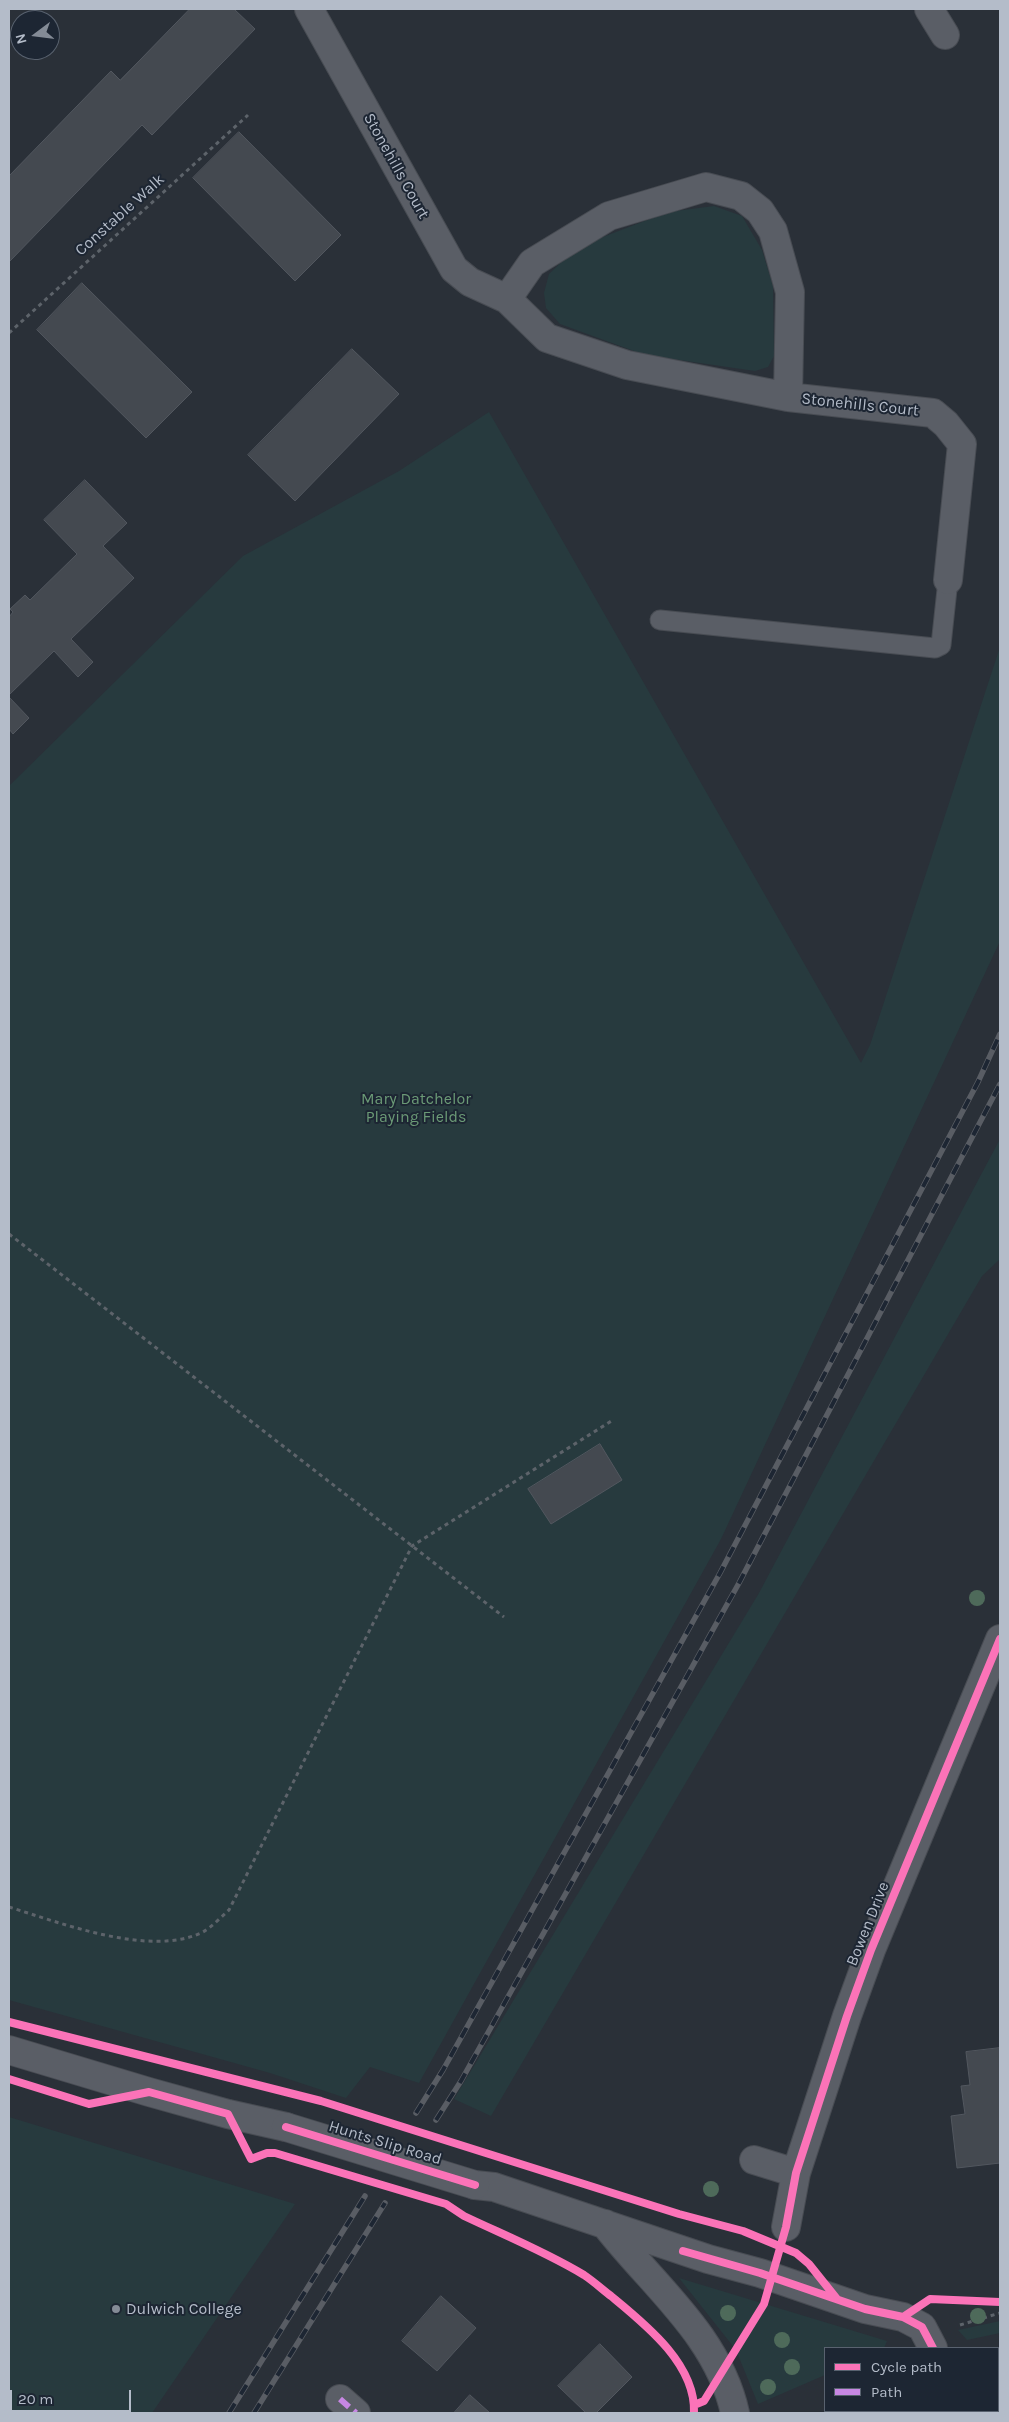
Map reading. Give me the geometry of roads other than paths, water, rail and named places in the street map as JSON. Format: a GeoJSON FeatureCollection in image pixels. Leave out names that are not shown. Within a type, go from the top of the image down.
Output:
{"type":"FeatureCollection","features":[{"type":"Feature","properties":{"kind":"street","name":"Stonehills Court"},"geometry":{"type":"LineString","coordinates":[[309,9],[454,269],[470,282],[506,299],[547,338],[627,365],[788,397],[933,413],[946,424],[962,444],[948,580]]}},
{"type":"Feature","properties":{"kind":"street"},"geometry":{"type":"LineString","coordinates":[[929,9],[945,35]]}},
{"type":"Feature","properties":{"kind":"street","name":"Stonehills Court"},"geometry":{"type":"LineString","coordinates":[[506,299],[532,263],[609,216],[706,187],[741,196],[760,211],[773,231],[790,292],[788,397]]}},
{"type":"Feature","properties":{"kind":"street","name":"Bowen Drive"},"geometry":{"type":"LineString","coordinates":[[786,2227],[796,2173],[868,1958],[1000,1638]]}},
{"type":"Feature","properties":{"kind":"street","name":"Hunts Slip Road"},"geometry":{"type":"LineString","coordinates":[[9,2050],[157,2095],[228,2114],[286,2126],[475,2185],[494,2188],[708,2259],[760,2273],[865,2309],[903,2317],[922,2327],[932,2347]]}},
{"type":"Feature","properties":{"kind":"street"},"geometry":{"type":"LineString","coordinates":[[754,2160],[796,2173]]}},
{"type":"Feature","properties":{"kind":"street"},"geometry":{"type":"LineString","coordinates":[[605,2224],[696,2330],[720,2375],[735,2413]]}},
{"type":"Feature","properties":{"kind":"lane"},"geometry":{"type":"LineString","coordinates":[[660,620],[935,648],[941,645],[948,580]]}},
{"type":"Feature","properties":{"kind":"railway"},"geometry":{"type":"LineString","coordinates":[[416,2113],[443,2070],[720,1573],[978,1082],[1000,1034]]}},
{"type":"Feature","properties":{"kind":"railway"},"geometry":{"type":"LineString","coordinates":[[436,2120],[461,2081],[739,1583],[1000,1084]]}},
{"type":"Feature","properties":{"kind":"railway"},"geometry":{"type":"LineString","coordinates":[[387,2160],[395,2147]]}},
{"type":"Feature","properties":{"kind":"railway"},"geometry":{"type":"LineString","coordinates":[[408,2166],[416,2154]]}},
{"type":"Feature","properties":{"kind":"railway"},"geometry":{"type":"LineString","coordinates":[[229,2413],[365,2196]]}},
{"type":"Feature","properties":{"kind":"railway"},"geometry":{"type":"LineString","coordinates":[[254,2413],[385,2203]]}},
{"type":"Feature","properties":{"kind":"place","name":"Dulwich College"},"geometry":{"type":"Point","coordinates":[116,2309]}},
{"type":"Feature","properties":{"kind":"park label","name":"Mary Datchelor Playing Fields"},"geometry":{"type":"Point","coordinates":[416,1108]}}]}
